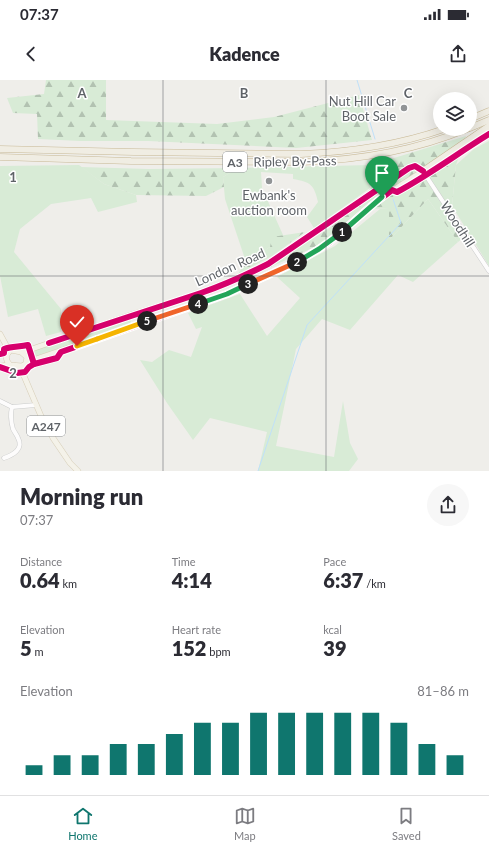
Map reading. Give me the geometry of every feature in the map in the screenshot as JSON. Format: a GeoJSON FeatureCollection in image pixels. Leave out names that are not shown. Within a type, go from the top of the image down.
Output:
{"type":"FeatureCollection","features":[{"type":"Feature","properties":{"kind":"highway"},"geometry":{"type":"LineString","coordinates":[[477,116],[489,111]]}},
{"type":"Feature","properties":{"kind":"highway"},"geometry":{"type":"LineString","coordinates":[[477,125],[489,120]]}},
{"type":"Feature","properties":{"kind":"highway"},"geometry":{"type":"LineString","coordinates":[[423,170],[489,126]]}},
{"type":"Feature","properties":{"kind":"highway","name":"Ripley By-Pass"},"geometry":{"type":"LineString","coordinates":[[0,149],[317,154],[392,144],[433,132]]}},
{"type":"Feature","properties":{"kind":"highway","name":"Ripley By-Pass"},"geometry":{"type":"LineString","coordinates":[[0,157],[131,161],[325,162],[395,152],[447,136]]}},
{"type":"Feature","properties":{"kind":"main road","name":"London Road"},"geometry":{"type":"LineString","coordinates":[[21,352],[230,282],[268,264],[409,168],[415,166],[423,170]]}},
{"type":"Feature","properties":{"kind":"main road","name":"London Road"},"geometry":{"type":"LineString","coordinates":[[25,364],[227,294],[292,264],[330,242],[382,197],[423,170]]}},
{"type":"Feature","properties":{"kind":"main road"},"geometry":{"type":"LineString","coordinates":[[0,334],[6,345],[7,360],[13,365]]}},
{"type":"Feature","properties":{"kind":"main road"},"geometry":{"type":"LineString","coordinates":[[0,366],[25,364],[27,356],[6,345]]}},
{"type":"Feature","properties":{"kind":"main road"},"geometry":{"type":"LineString","coordinates":[[0,358],[14,350]]}},
{"type":"Feature","properties":{"kind":"main road","name":"A247"},"geometry":{"type":"LineString","coordinates":[[24,376],[25,364]]}},
{"type":"Feature","properties":{"kind":"main road","name":"A247"},"geometry":{"type":"LineString","coordinates":[[13,365],[24,376],[36,405],[53,438],[70,463],[78,471]]}},
{"type":"Feature","properties":{"kind":"street","name":"Woodhill"},"geometry":{"type":"LineString","coordinates":[[423,170],[426,178],[438,193],[489,271]]}},
{"type":"Feature","properties":{"kind":"street","name":"Woodhill"},"geometry":{"type":"LineString","coordinates":[[416,174],[426,178]]}},
{"type":"Feature","properties":{"kind":"street"},"geometry":{"type":"LineString","coordinates":[[0,401],[12,408],[36,405]]}},
{"type":"Feature","properties":{"kind":"street"},"geometry":{"type":"LineString","coordinates":[[4,458],[17,451],[20,445],[19,439],[14,432],[12,424],[12,408]]}},
{"type":"Feature","properties":{"kind":"green space"},"geometry":{"type":"Polygon","coordinates":[[[46,80],[106,80],[106,120],[217,124],[274,117],[359,95],[372,140],[296,148],[148,141],[80,141],[38,139],[37,114],[13,113],[7,98],[44,94],[46,80]]]}},
{"type":"Feature","properties":{"kind":"green space"},"geometry":{"type":"Polygon","coordinates":[[[466,136],[456,165],[452,206],[463,238],[458,242],[428,199],[389,240],[389,209],[364,208],[319,245],[264,270],[334,225],[373,186],[371,165],[466,136]]]}},
{"type":"Feature","properties":{"kind":"green space"},"geometry":{"type":"Polygon","coordinates":[[[489,141],[489,266],[452,206],[456,165],[474,149],[489,141]]]}},
{"type":"Feature","properties":{"kind":"green space"},"geometry":{"type":"Polygon","coordinates":[[[79,165],[104,184],[136,195],[137,202],[98,212],[91,198],[51,204],[20,229],[14,252],[61,309],[61,332],[46,336],[38,309],[8,317],[0,276],[0,166],[79,165]]]}},
{"type":"Feature","properties":{"kind":"green space"},"geometry":{"type":"Polygon","coordinates":[[[371,165],[370,188],[314,228],[307,217],[318,202],[311,185],[304,181],[293,179],[293,174],[261,172],[262,188],[283,235],[270,247],[246,262],[225,199],[223,177],[238,168],[371,165]]]}},
{"type":"Feature","properties":{"kind":"green space"},"geometry":{"type":"Polygon","coordinates":[[[81,167],[149,169],[238,168],[223,177],[224,187],[206,196],[136,195],[104,184],[81,167]]]}},
{"type":"Feature","properties":{"kind":"green space"},"geometry":{"type":"Polygon","coordinates":[[[428,199],[458,242],[413,282],[398,275],[350,330],[322,319],[296,349],[276,446],[334,457],[343,401],[350,443],[358,459],[349,471],[258,471],[267,432],[210,418],[193,440],[167,403],[140,360],[152,362],[169,350],[191,357],[202,327],[196,329],[188,313],[240,294],[267,336],[300,298],[277,277],[335,246],[380,209],[389,209],[390,239],[428,199]]]}},
{"type":"Feature","properties":{"kind":"green space"},"geometry":{"type":"Polygon","coordinates":[[[305,232],[272,256],[238,274],[246,262],[270,247],[272,237],[305,232]]]}},
{"type":"Feature","properties":{"kind":"green space"},"geometry":{"type":"Polygon","coordinates":[[[128,319],[131,321],[127,326],[33,358],[31,351],[128,319]]]}},
{"type":"Feature","properties":{"kind":"waterway"},"geometry":{"type":"LineString","coordinates":[[357,80],[375,139]]}},
{"type":"Feature","properties":{"kind":"waterway"},"geometry":{"type":"LineString","coordinates":[[381,159],[387,178]]}},
{"type":"Feature","properties":{"kind":"waterway"},"geometry":{"type":"LineString","coordinates":[[258,471],[307,325],[401,223],[393,199]]}},
{"type":"Feature","properties":{"kind":"cycle path"},"geometry":{"type":"LineString","coordinates":[[0,367],[17,373],[25,372],[34,364],[57,358],[61,352],[227,294],[286,267],[330,242],[371,206],[392,190],[397,192],[489,134]]}},
{"type":"Feature","properties":{"kind":"cycle path"},"geometry":{"type":"LineString","coordinates":[[49,343],[201,293],[243,276],[268,264],[409,168],[415,166],[423,171]]}},
{"type":"Feature","properties":{"kind":"cycle path"},"geometry":{"type":"LineString","coordinates":[[0,354],[4,353],[4,349],[7,348],[28,345],[34,364]]}},
{"type":"Feature","properties":{"kind":"place","name":"Nut Hill Car Boot Sale"},"geometry":{"type":"Point","coordinates":[404,108]}},
{"type":"Feature","properties":{"kind":"place","name":"Ewbank's auction room"},"geometry":{"type":"Point","coordinates":[269,181]}},
{"type":"Feature","properties":{"kind":"route"},"geometry":{"type":"LineString","coordinates":[[77,346],[227,294],[286,267],[330,242],[382,197]]}}]}
